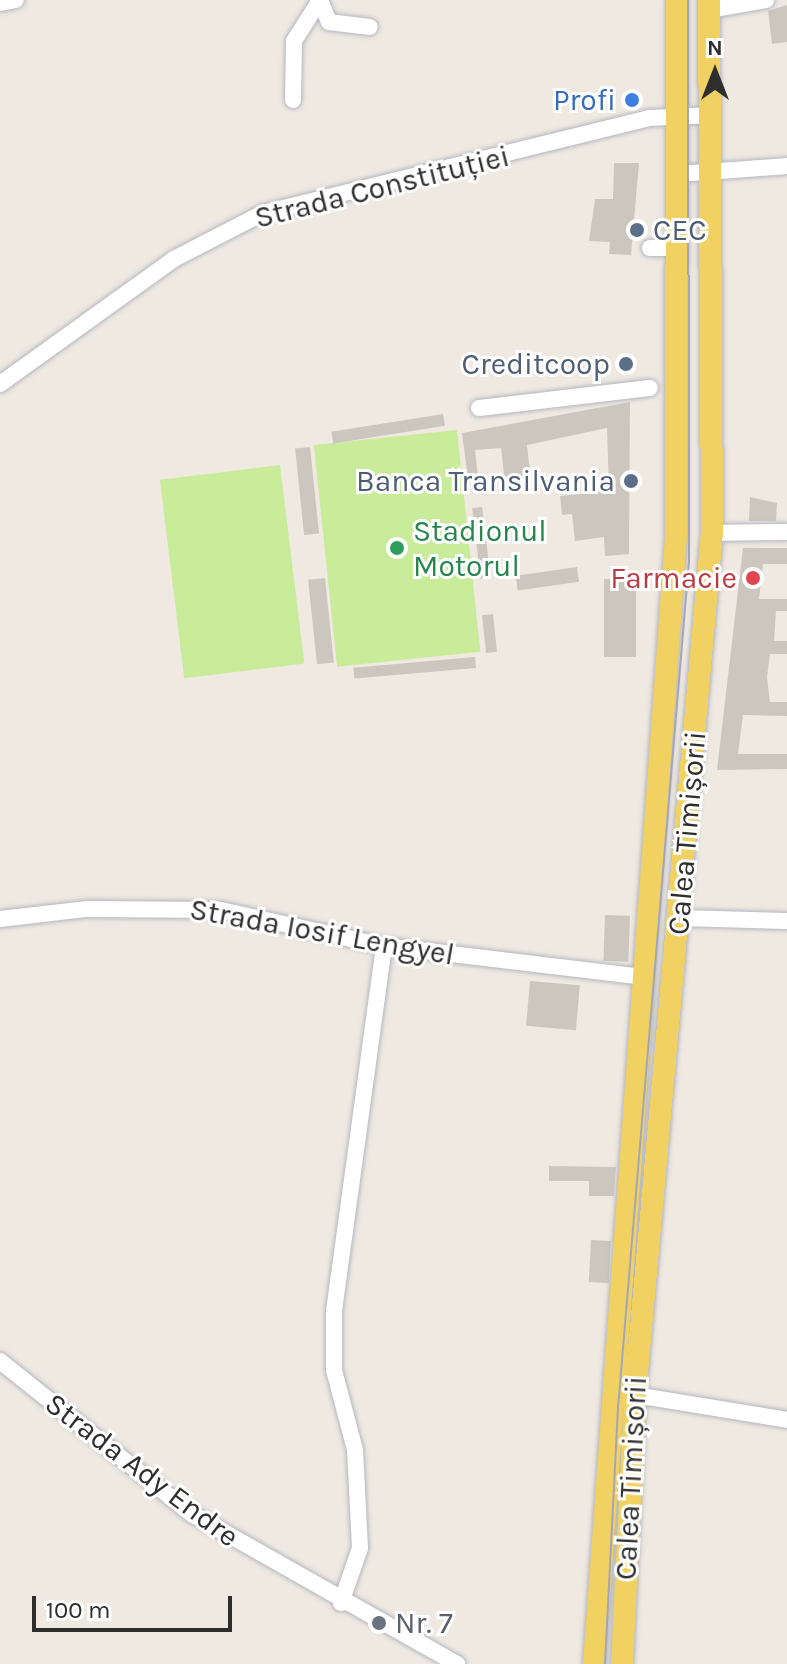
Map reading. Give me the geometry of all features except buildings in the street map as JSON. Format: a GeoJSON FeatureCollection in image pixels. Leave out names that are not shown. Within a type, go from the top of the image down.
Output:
{"type":"FeatureCollection","features":[{"type":"Feature","properties":{"kind":"main road","name":"Calea Timișorii"},"geometry":{"type":"LineString","coordinates":[[594,1664],[645,977],[680,398],[677,0]]}},
{"type":"Feature","properties":{"kind":"main road","name":"Calea Timișorii"},"geometry":{"type":"LineString","coordinates":[[622,1664],[635,1395],[712,533],[714,174],[709,5]]}},
{"type":"Feature","properties":{"kind":"street"},"geometry":{"type":"LineString","coordinates":[[0,3],[16,0]]}},
{"type":"Feature","properties":{"kind":"street"},"geometry":{"type":"LineString","coordinates":[[709,5],[766,0]]}},
{"type":"Feature","properties":{"kind":"street"},"geometry":{"type":"LineString","coordinates":[[293,100],[294,41],[319,2],[335,25],[370,27]]}},
{"type":"Feature","properties":{"kind":"street","name":"Strada Constituției"},"geometry":{"type":"LineString","coordinates":[[0,384],[174,259],[263,213],[679,116],[713,115]]}},
{"type":"Feature","properties":{"kind":"street"},"geometry":{"type":"LineString","coordinates":[[679,174],[714,174],[787,166]]}},
{"type":"Feature","properties":{"kind":"street"},"geometry":{"type":"LineString","coordinates":[[650,248],[680,248]]}},
{"type":"Feature","properties":{"kind":"street"},"geometry":{"type":"LineString","coordinates":[[479,408],[650,392],[680,398]]}},
{"type":"Feature","properties":{"kind":"street"},"geometry":{"type":"LineString","coordinates":[[712,533],[787,532]]}},
{"type":"Feature","properties":{"kind":"street","name":"Strada Iosif Lengyel"},"geometry":{"type":"LineString","coordinates":[[0,919],[171,906],[263,916],[384,946],[645,977]]}},
{"type":"Feature","properties":{"kind":"street"},"geometry":{"type":"LineString","coordinates":[[680,918],[787,921]]}},
{"type":"Feature","properties":{"kind":"street"},"geometry":{"type":"LineString","coordinates":[[341,1603],[360,1548],[355,1450],[339,1397],[333,1327],[384,946]]}},
{"type":"Feature","properties":{"kind":"street","name":"Strada Ady Endre"},"geometry":{"type":"LineString","coordinates":[[0,1361],[192,1514],[341,1603],[457,1664]]}},
{"type":"Feature","properties":{"kind":"street"},"geometry":{"type":"LineString","coordinates":[[635,1395],[787,1420]]}},
{"type":"Feature","properties":{"kind":"green space","name":"Stadionul Motorul"},"geometry":{"type":"Polygon","coordinates":[[[457,430],[480,652],[337,667],[314,445],[457,430]]]}},
{"type":"Feature","properties":{"kind":"green space"},"geometry":{"type":"Polygon","coordinates":[[[280,465],[304,664],[184,678],[160,480],[280,465]]]}},
{"type":"Feature","properties":{"kind":"tram line"},"geometry":{"type":"LineString","coordinates":[[605,1664],[618,1408],[689,560],[688,0]]}},
{"type":"Feature","properties":{"kind":"place","name":"Profi"},"geometry":{"type":"Point","coordinates":[632,100]}},
{"type":"Feature","properties":{"kind":"place","name":"CEC"},"geometry":{"type":"Point","coordinates":[637,230]}},
{"type":"Feature","properties":{"kind":"place","name":"Creditcoop"},"geometry":{"type":"Point","coordinates":[626,364]}},
{"type":"Feature","properties":{"kind":"place","name":"Banca Transilvania"},"geometry":{"type":"Point","coordinates":[631,481]}},
{"type":"Feature","properties":{"kind":"place","name":"Stadionul Motorul"},"geometry":{"type":"Point","coordinates":[397,548]}},
{"type":"Feature","properties":{"kind":"place","name":"Farmacie"},"geometry":{"type":"Point","coordinates":[753,578]}},
{"type":"Feature","properties":{"kind":"place","name":"Nr. 7"},"geometry":{"type":"Point","coordinates":[379,1623]}}]}
